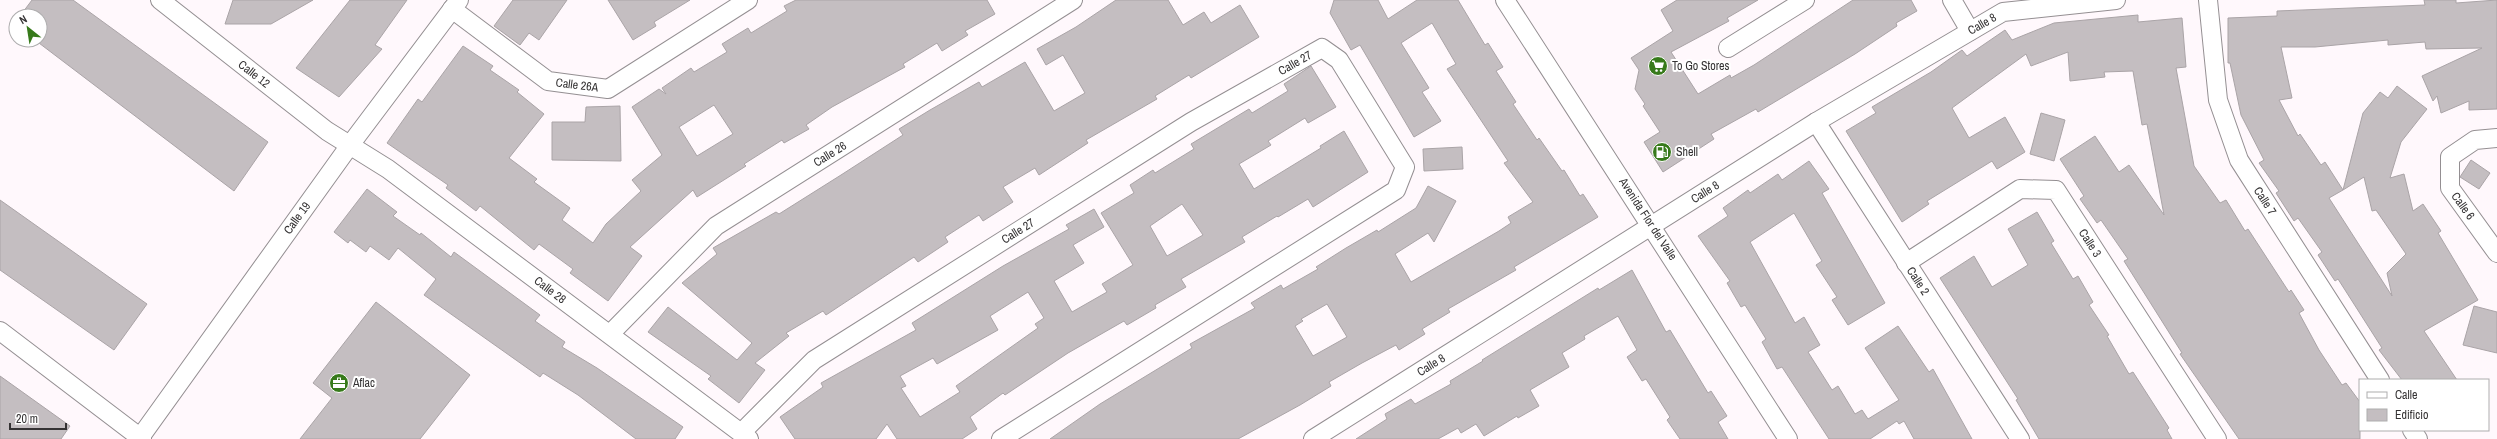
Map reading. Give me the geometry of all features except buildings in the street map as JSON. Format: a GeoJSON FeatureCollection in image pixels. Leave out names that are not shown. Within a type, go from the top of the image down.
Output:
{"type":"FeatureCollection","features":[{"type":"Feature","properties":{"kind":"street","name":"Calle 12"},"geometry":{"type":"LineString","coordinates":[[160,0],[327,131],[350,145]]}},
{"type":"Feature","properties":{"kind":"street","name":"Calle 26A"},"geometry":{"type":"LineString","coordinates":[[455,5],[548,81],[608,89],[748,0]]}},
{"type":"Feature","properties":{"kind":"street","name":"Calle 26"},"geometry":{"type":"LineString","coordinates":[[610,334],[716,226],[1072,0]]}},
{"type":"Feature","properties":{"kind":"street","name":"Avenida Flor del Valle"},"geometry":{"type":"LineString","coordinates":[[1505,0],[1788,439]]}},
{"type":"Feature","properties":{"kind":"street"},"geometry":{"type":"LineString","coordinates":[[1728,48],[1784,5],[1805,0]]}},
{"type":"Feature","properties":{"kind":"street"},"geometry":{"type":"LineString","coordinates":[[1952,0],[1970,31]]}},
{"type":"Feature","properties":{"kind":"street","name":"Calle 8"},"geometry":{"type":"LineString","coordinates":[[1313,439],[1816,122],[2003,12],[2116,0]]}},
{"type":"Feature","properties":{"kind":"street","name":"Calle 7"},"geometry":{"type":"LineString","coordinates":[[2208,0],[2218,100],[2239,160],[2379,379]]}},
{"type":"Feature","properties":{"kind":"street","name":"Calle 19"},"geometry":{"type":"LineString","coordinates":[[140,439],[350,145],[455,5]]}},
{"type":"Feature","properties":{"kind":"street","name":"Calle 27"},"geometry":{"type":"LineString","coordinates":[[745,436],[814,360],[1185,126],[1322,48],[1339,60],[1405,167],[1396,190],[1002,439]]}},
{"type":"Feature","properties":{"kind":"street","name":"Calle 2"},"geometry":{"type":"LineString","coordinates":[[1816,122],[2020,439]]}},
{"type":"Feature","properties":{"kind":"street","name":"Calle 6"},"geometry":{"type":"LineString","coordinates":[[2497,138],[2474,140],[2450,157],[2450,188],[2497,253]]}},
{"type":"Feature","properties":{"kind":"street","name":"Calle 28"},"geometry":{"type":"LineString","coordinates":[[350,145],[388,169],[745,436]]}},
{"type":"Feature","properties":{"kind":"street","name":"Calle 3"},"geometry":{"type":"LineString","coordinates":[[1906,263],[2020,189],[2056,190],[2217,439]]}},
{"type":"Feature","properties":{"kind":"street"},"geometry":{"type":"LineString","coordinates":[[0,331],[140,439]]}},
{"type":"Feature","properties":{"kind":"place","name":"To Go Stores"},"geometry":{"type":"Point","coordinates":[1658,66]}},
{"type":"Feature","properties":{"kind":"place","name":"Shell"},"geometry":{"type":"Point","coordinates":[1662,152]}},
{"type":"Feature","properties":{"kind":"place","name":"Aflac"},"geometry":{"type":"Point","coordinates":[339,383]}}]}
